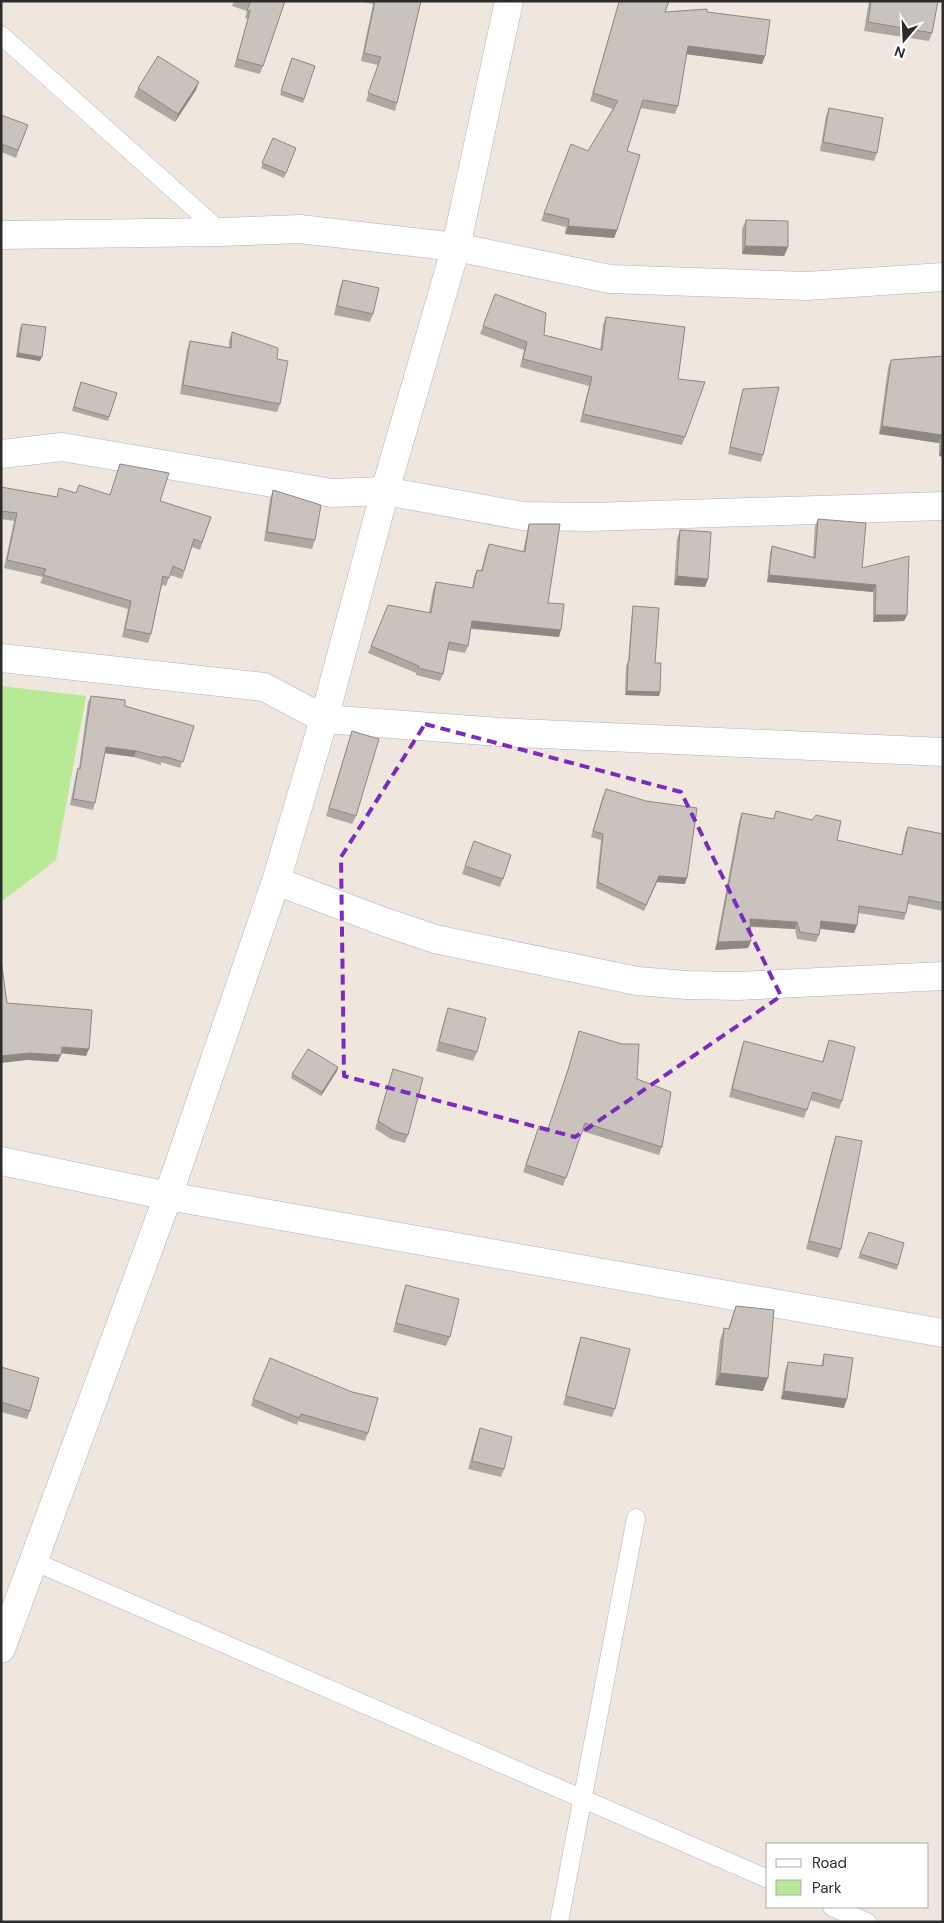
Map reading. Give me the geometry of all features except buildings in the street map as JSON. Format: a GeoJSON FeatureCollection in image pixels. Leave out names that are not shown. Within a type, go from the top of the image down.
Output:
{"type":"FeatureCollection","features":[{"type":"Feature","properties":{"kind":"street"},"geometry":{"type":"LineString","coordinates":[[1,1649],[168,1196],[276,881],[324,719],[385,491],[456,247],[509,1]]}},
{"type":"Feature","properties":{"kind":"street"},"geometry":{"type":"LineString","coordinates":[[1,235],[300,229],[456,247],[610,279],[807,286],[943,276]]}},
{"type":"Feature","properties":{"kind":"street"},"geometry":{"type":"LineString","coordinates":[[1,454],[62,447],[332,492],[385,491],[522,516],[590,517],[943,506]]}},
{"type":"Feature","properties":{"kind":"street"},"geometry":{"type":"LineString","coordinates":[[1,658],[264,687],[324,719],[499,732],[943,752]]}},
{"type":"Feature","properties":{"kind":"street"},"geometry":{"type":"LineString","coordinates":[[276,881],[435,939],[637,981],[687,985],[738,986],[943,976]]}},
{"type":"Feature","properties":{"kind":"street"},"geometry":{"type":"LineString","coordinates":[[1,1161],[168,1196],[943,1333]]}},
{"type":"Feature","properties":{"kind":"lane"},"geometry":{"type":"LineString","coordinates":[[1,34],[221,232]]}},
{"type":"Feature","properties":{"kind":"lane"},"geometry":{"type":"LineString","coordinates":[[559,1922],[636,1518]]}},
{"type":"Feature","properties":{"kind":"lane"},"geometry":{"type":"LineString","coordinates":[[33,1560],[582,1800],[766,1878]]}},
{"type":"Feature","properties":{"kind":"lane"},"geometry":{"type":"LineString","coordinates":[[834,1908],[868,1922]]}},
{"type":"Feature","properties":{"kind":"highlighted area"},"geometry":{"type":"Polygon","coordinates":[[[425,724],[681,792],[781,996],[575,1137],[344,1076],[341,857],[425,724]]]}},
{"type":"Feature","properties":{"kind":"green space"},"geometry":{"type":"Polygon","coordinates":[[[1,686],[86,696],[56,860],[1,902],[1,686]]]}}]}
